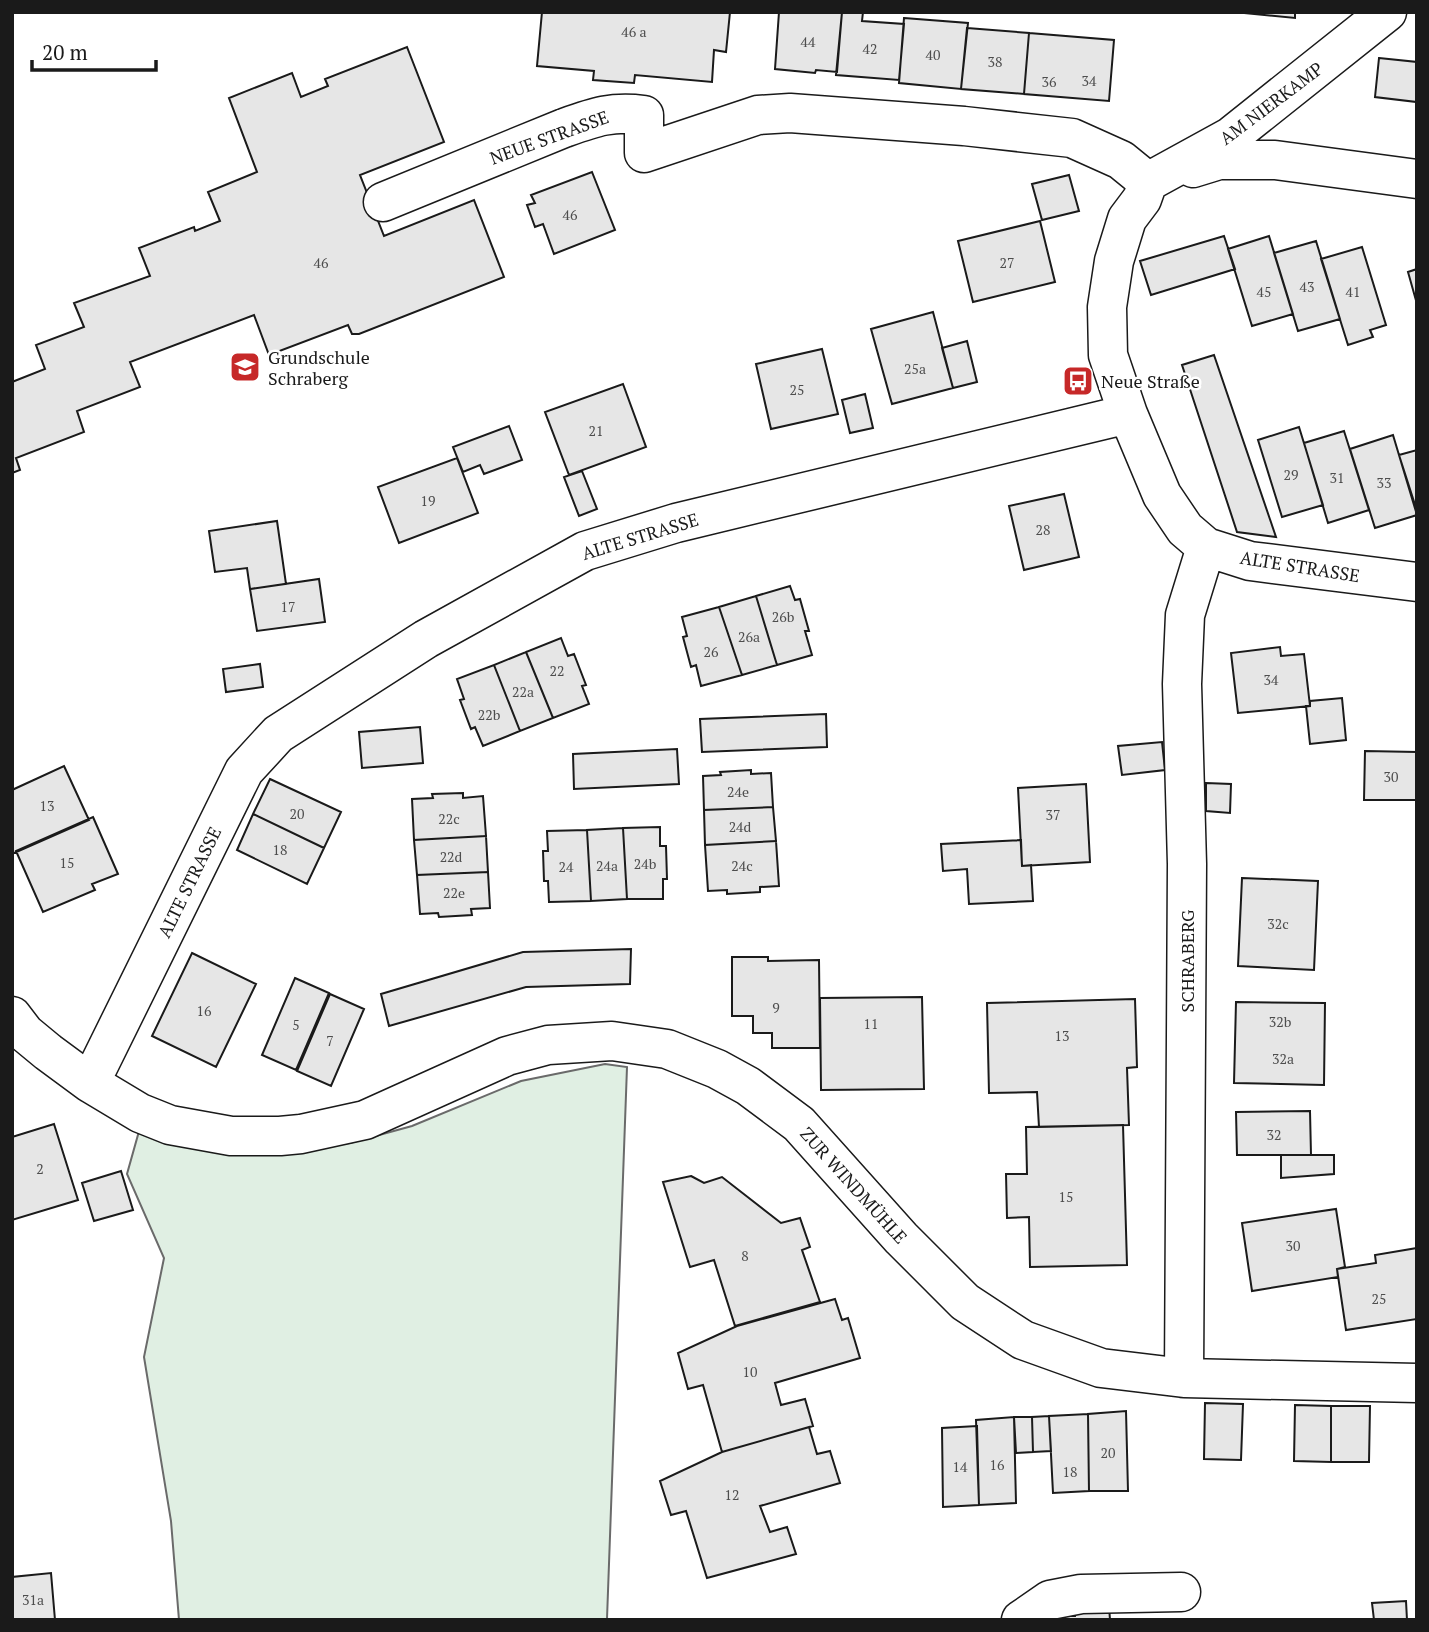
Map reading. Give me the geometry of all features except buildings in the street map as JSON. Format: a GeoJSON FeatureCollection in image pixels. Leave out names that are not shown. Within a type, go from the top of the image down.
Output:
{"type":"FeatureCollection","features":[{"type":"Feature","properties":{"kind":"street","name":"AM NIERKAMP"},"geometry":{"type":"LineString","coordinates":[[1148,182],[1230,137],[1387,12]]}},
{"type":"Feature","properties":{"kind":"street","name":"NEUE STRASSE"},"geometry":{"type":"LineString","coordinates":[[383,202],[564,128],[621,112],[644,115],[644,153],[758,115],[790,113],[964,126],[1072,138],[1121,160],[1148,182]]}},
{"type":"Feature","properties":{"kind":"street"},"geometry":{"type":"LineString","coordinates":[[1128,414],[1108,355],[1107,307],[1115,261],[1127,219],[1142,199],[1148,182],[1219,160],[1275,160],[1417,179]]}},
{"type":"Feature","properties":{"kind":"street","name":"ALTE STRASSE"},"geometry":{"type":"LineString","coordinates":[[90,1083],[244,771],[278,734],[426,639],[585,551],[676,523],[1128,414],[1162,495],[1185,529],[1206,547],[1250,561],[1417,582]]}},
{"type":"Feature","properties":{"kind":"street","name":"SCHRABERG"},"geometry":{"type":"LineString","coordinates":[[1184,1378],[1188,864],[1182,684],[1185,615],[1206,547]]}},
{"type":"Feature","properties":{"kind":"street"},"geometry":{"type":"LineString","coordinates":[[12,1016],[25,1033],[90,1083]]}},
{"type":"Feature","properties":{"kind":"street","name":"ZUR WINDMÜHLE"},"geometry":{"type":"LineString","coordinates":[[90,1083],[139,1113],[170,1125],[231,1136],[280,1136],[325,1130],[365,1120],[507,1056],[548,1045],[612,1041],[667,1049],[717,1069],[748,1086],[799,1124],[901,1238],[965,1302],[1023,1340],[1101,1368],[1184,1378],[1417,1383]]}},
{"type":"Feature","properties":{"kind":"street"},"geometry":{"type":"LineString","coordinates":[[1021,1620],[1050,1600],[1081,1594],[1181,1593]]}},
{"type":"Feature","properties":{"kind":"green space"},"geometry":{"type":"Polygon","coordinates":[[[605,1064],[627,1067],[607,1619],[668,1620],[179,1620],[171,1521],[144,1357],[164,1258],[127,1174],[143,1117],[283,1150],[350,1143],[412,1126],[521,1081],[605,1064]]]}},
{"type":"Feature","properties":{"kind":"place","name":"Grundschule Schraberg"},"geometry":{"type":"Point","coordinates":[245,367]}},
{"type":"Feature","properties":{"kind":"place","name":"Neue Straße"},"geometry":{"type":"Point","coordinates":[1078,381]}}]}
